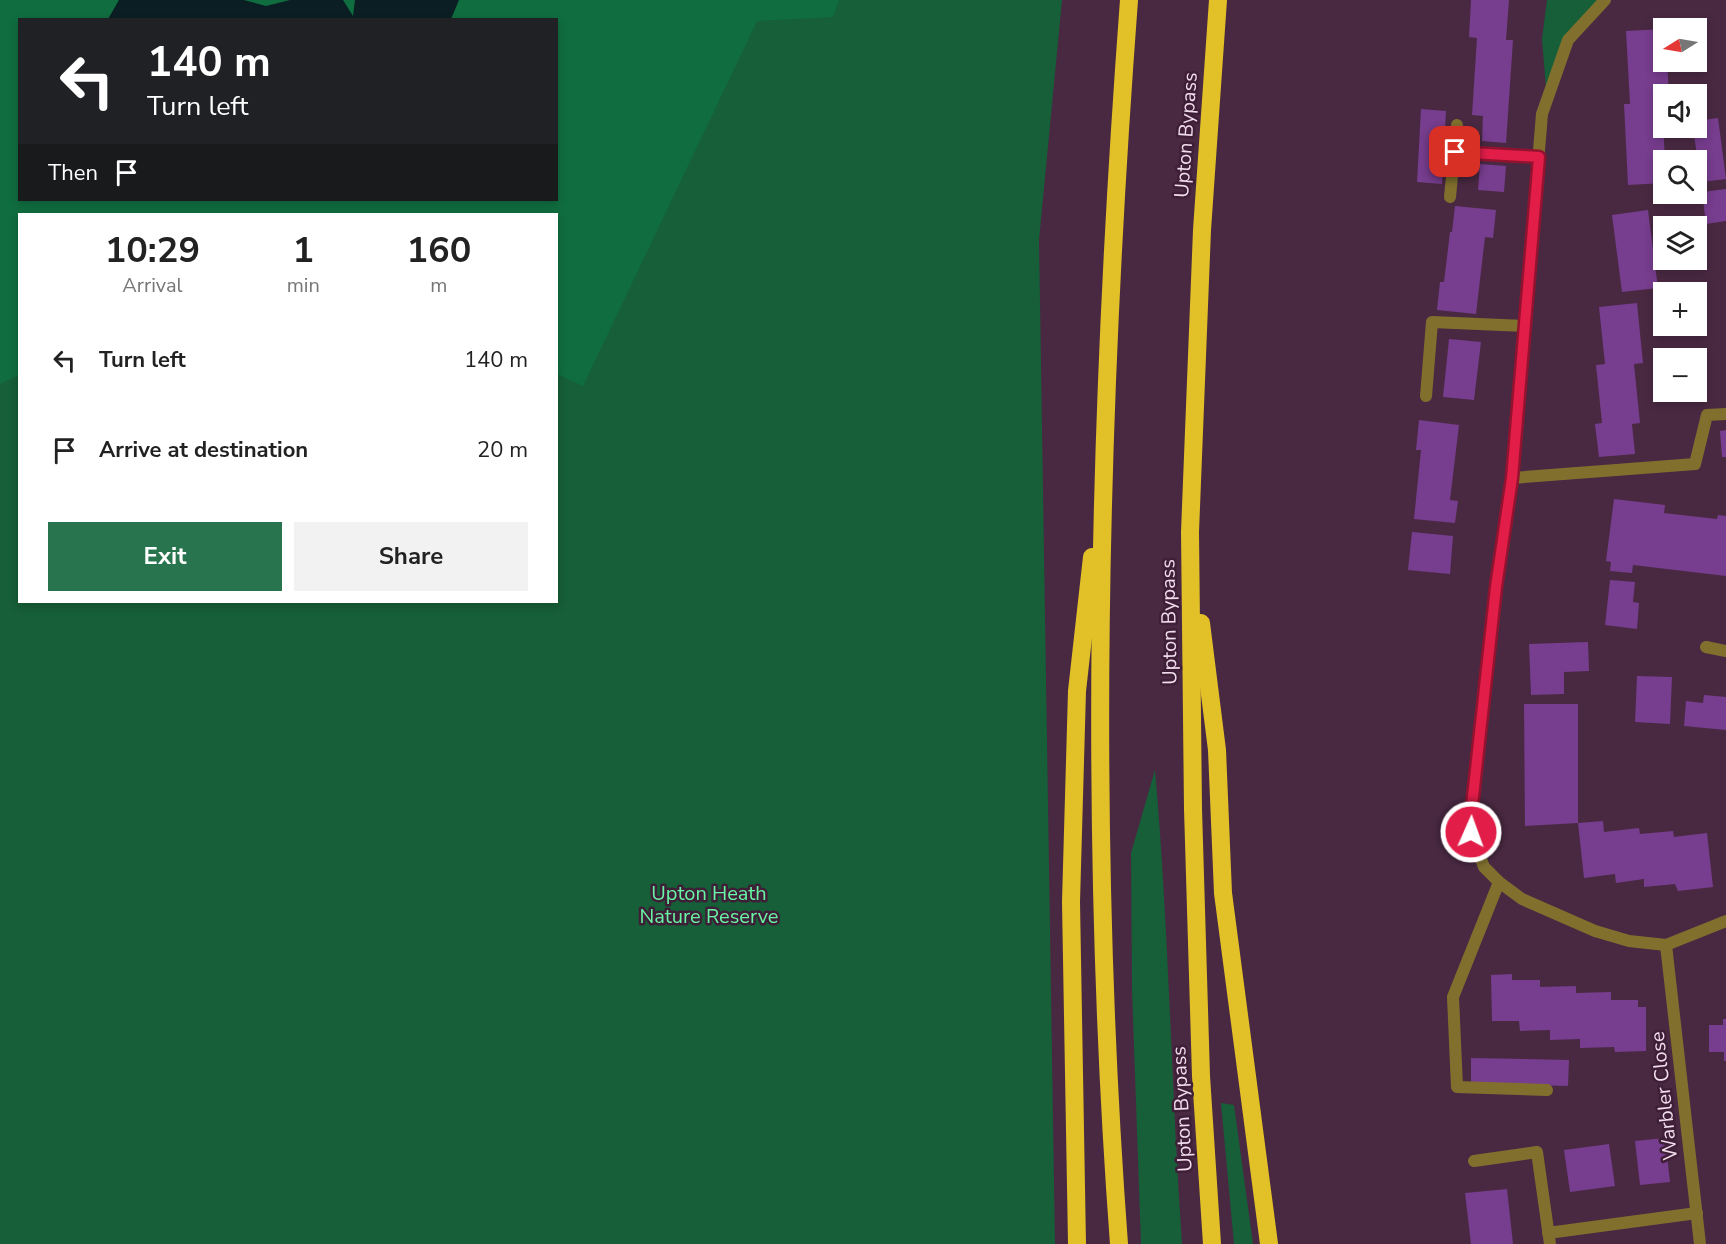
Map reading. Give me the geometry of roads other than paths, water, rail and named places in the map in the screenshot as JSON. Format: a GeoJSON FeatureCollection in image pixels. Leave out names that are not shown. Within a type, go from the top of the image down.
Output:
{"type":"FeatureCollection","features":[{"type":"Feature","properties":{"kind":"highway"},"geometry":{"type":"LineString","coordinates":[[1119,1244],[1107,1046],[1100,768],[1105,441],[1114,219],[1129,0]]}},
{"type":"Feature","properties":{"kind":"highway","name":"Upton Bypass"},"geometry":{"type":"LineString","coordinates":[[1212,1244],[1200,1018],[1193,809],[1191,532],[1202,230],[1218,0]]}},
{"type":"Feature","properties":{"kind":"highway"},"geometry":{"type":"LineString","coordinates":[[1077,1244],[1071,902],[1077,691],[1105,441]]}},
{"type":"Feature","properties":{"kind":"highway"},"geometry":{"type":"LineString","coordinates":[[1191,532],[1217,750],[1222,893],[1269,1244]]}},
{"type":"Feature","properties":{"kind":"street"},"geometry":{"type":"LineString","coordinates":[[1605,0],[1568,40],[1542,114],[1512,478],[1496,587],[1471,832],[1484,867],[1499,882],[1522,899],[1595,931],[1629,941],[1666,945],[1726,921]]}},
{"type":"Feature","properties":{"kind":"street"},"geometry":{"type":"LineString","coordinates":[[1450,196],[1457,124]]}},
{"type":"Feature","properties":{"kind":"street"},"geometry":{"type":"LineString","coordinates":[[1455,152],[1539,157]]}},
{"type":"Feature","properties":{"kind":"street"},"geometry":{"type":"LineString","coordinates":[[1426,396],[1432,322],[1525,326]]}},
{"type":"Feature","properties":{"kind":"street"},"geometry":{"type":"LineString","coordinates":[[1512,478],[1695,464],[1707,415],[1726,414]]}},
{"type":"Feature","properties":{"kind":"street"},"geometry":{"type":"LineString","coordinates":[[1706,647],[1726,651]]}},
{"type":"Feature","properties":{"kind":"street"},"geometry":{"type":"LineString","coordinates":[[1499,882],[1453,997],[1457,1087],[1547,1090]]}},
{"type":"Feature","properties":{"kind":"street","name":"Warbler Close"},"geometry":{"type":"LineString","coordinates":[[1666,945],[1700,1244]]}},
{"type":"Feature","properties":{"kind":"street"},"geometry":{"type":"LineString","coordinates":[[1474,1161],[1538,1152],[1549,1239],[1696,1213]]}},
{"type":"Feature","properties":{"kind":"park label","name":"Upton Heath Nature Reserve"},"geometry":{"type":"Point","coordinates":[709,904]}}]}
